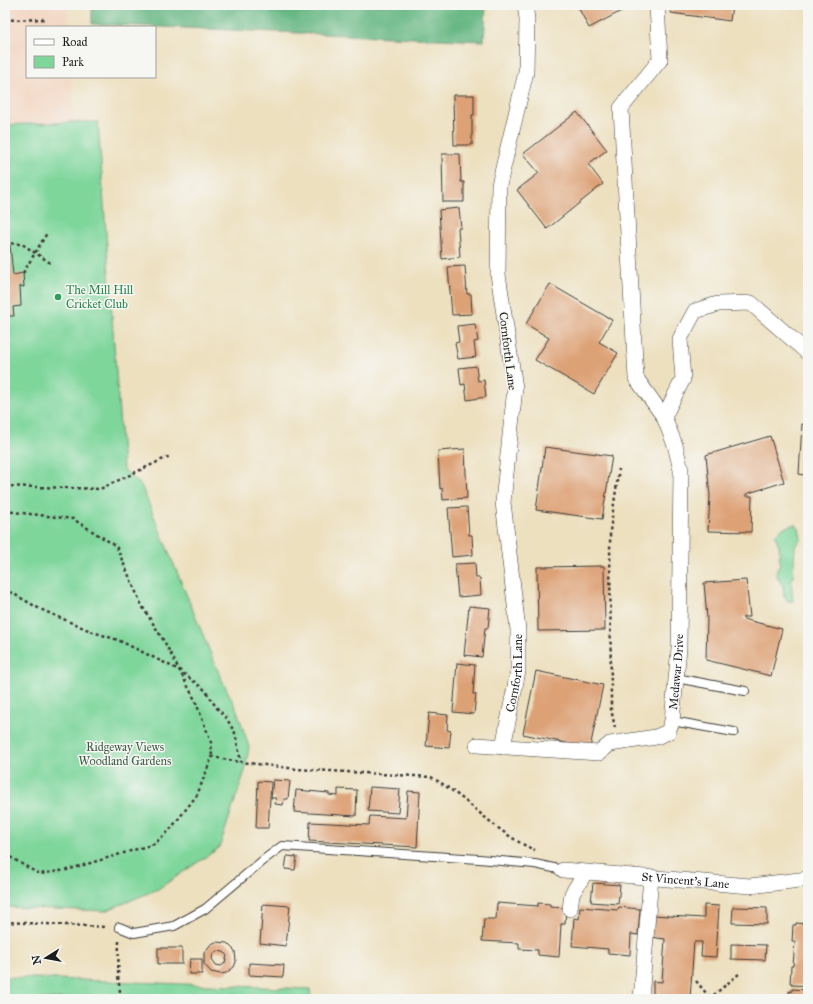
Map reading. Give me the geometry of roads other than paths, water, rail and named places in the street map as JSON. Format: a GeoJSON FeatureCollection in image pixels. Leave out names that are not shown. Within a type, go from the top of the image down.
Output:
{"type":"FeatureCollection","features":[{"type":"Feature","properties":{"kind":"street","name":"Cornforth Lane"},"geometry":{"type":"LineString","coordinates":[[503,747],[518,671],[518,637],[503,502],[515,388],[498,274],[499,185],[526,72],[527,19],[525,5]]}},
{"type":"Feature","properties":{"kind":"street"},"geometry":{"type":"LineString","coordinates":[[657,5],[660,60],[621,108],[636,378],[664,417],[683,379],[680,339],[695,311],[718,304],[752,303],[808,353]]}},
{"type":"Feature","properties":{"kind":"street","name":"Medawar Drive"},"geometry":{"type":"LineString","coordinates":[[477,745],[599,754],[610,744],[656,737],[668,732],[672,721],[679,648],[681,470],[675,445],[664,417]]}},
{"type":"Feature","properties":{"kind":"street","name":"St Vincent's Lane"},"geometry":{"type":"LineString","coordinates":[[563,870],[750,886],[808,879]]}},
{"type":"Feature","properties":{"kind":"street"},"geometry":{"type":"LineString","coordinates":[[570,909],[572,894],[585,873]]}},
{"type":"Feature","properties":{"kind":"street"},"geometry":{"type":"LineString","coordinates":[[641,999],[652,877]]}},
{"type":"Feature","properties":{"kind":"lane"},"geometry":{"type":"LineString","coordinates":[[676,678],[745,691]]}},
{"type":"Feature","properties":{"kind":"lane"},"geometry":{"type":"LineString","coordinates":[[672,721],[734,732]]}},
{"type":"Feature","properties":{"kind":"lane"},"geometry":{"type":"LineString","coordinates":[[120,927],[134,933],[174,926],[205,910],[262,861],[282,846],[479,859],[539,865],[563,870]]}},
{"type":"Feature","properties":{"kind":"place","name":"The Mill Hill Cricket Club"},"geometry":{"type":"Point","coordinates":[58,297]}},
{"type":"Feature","properties":{"kind":"park label","name":"Ridgeway Views Woodland Gardens"},"geometry":{"type":"Point","coordinates":[125,754]}}]}
